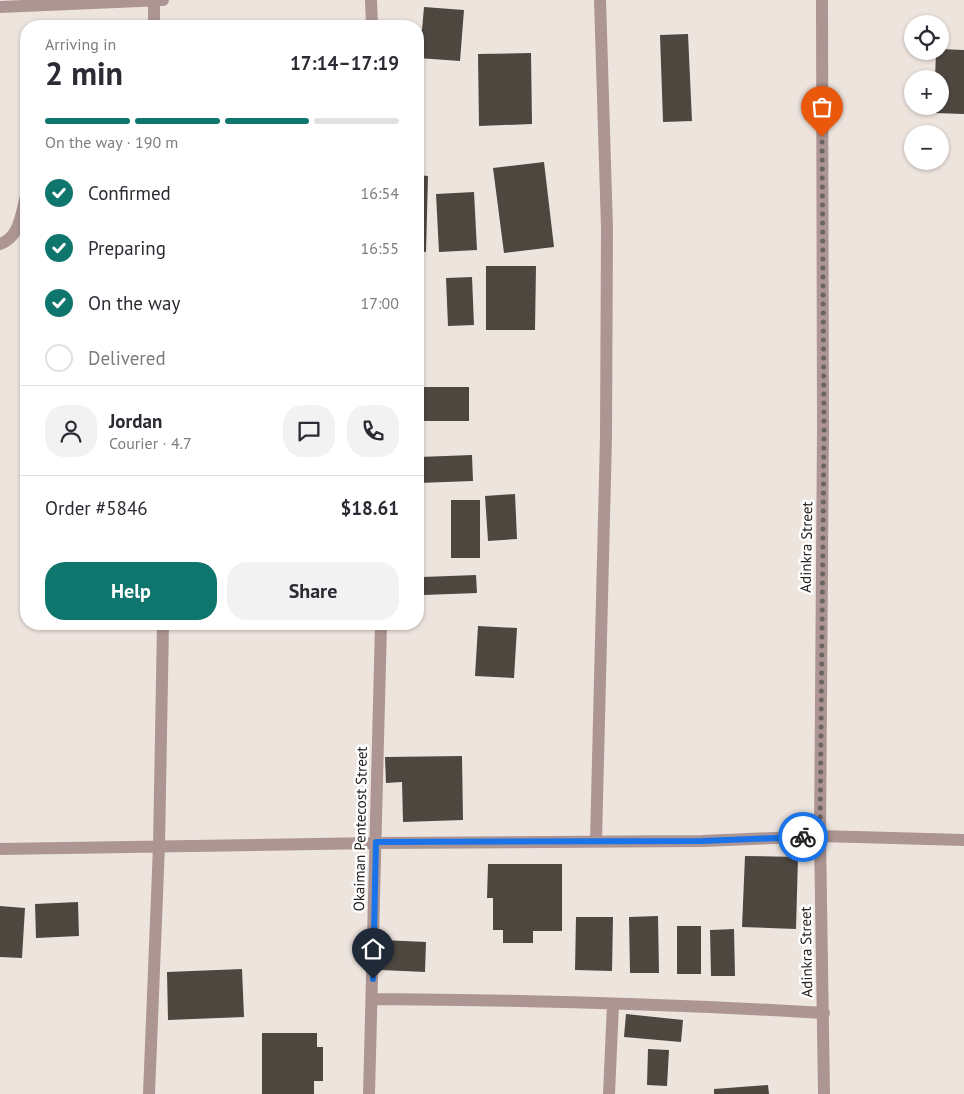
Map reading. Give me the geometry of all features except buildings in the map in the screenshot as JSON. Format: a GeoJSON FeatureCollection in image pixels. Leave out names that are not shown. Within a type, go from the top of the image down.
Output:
{"type":"FeatureCollection","features":[{"type":"Feature","properties":{"kind":"street"},"geometry":{"type":"LineString","coordinates":[[154,0],[154,20]]}},
{"type":"Feature","properties":{"kind":"street"},"geometry":{"type":"LineString","coordinates":[[0,7],[163,0]]}},
{"type":"Feature","properties":{"kind":"street"},"geometry":{"type":"LineString","coordinates":[[371,0],[372,20]]}},
{"type":"Feature","properties":{"kind":"street"},"geometry":{"type":"LineString","coordinates":[[596,841],[606,437],[607,238],[600,0]]}},
{"type":"Feature","properties":{"kind":"street","name":"Adinkra Street"},"geometry":{"type":"LineString","coordinates":[[822,0],[824,430],[820,836],[824,1094]]}},
{"type":"Feature","properties":{"kind":"street"},"geometry":{"type":"LineString","coordinates":[[0,244],[7,242],[15,235],[20,217]]}},
{"type":"Feature","properties":{"kind":"street"},"geometry":{"type":"LineString","coordinates":[[149,1094],[159,846],[163,630]]}},
{"type":"Feature","properties":{"kind":"street","name":"Okaiman Pentecost Street"},"geometry":{"type":"LineString","coordinates":[[369,1094],[373,999],[381,630]]}},
{"type":"Feature","properties":{"kind":"street"},"geometry":{"type":"LineString","coordinates":[[0,849],[376,842],[702,841],[820,836],[964,840]]}},
{"type":"Feature","properties":{"kind":"street"},"geometry":{"type":"LineString","coordinates":[[373,999],[503,1000],[706,1006],[824,1013]]}},
{"type":"Feature","properties":{"kind":"street"},"geometry":{"type":"LineString","coordinates":[[609,1094],[612,1004]]}},
{"type":"Feature","properties":{"kind":"way so far"},"geometry":{"type":"LineString","coordinates":[[803,837],[820,836],[824,430],[822,137]]}},
{"type":"Feature","properties":{"kind":"route"},"geometry":{"type":"LineString","coordinates":[[373,979],[376,842],[702,841],[803,837]]}}]}
